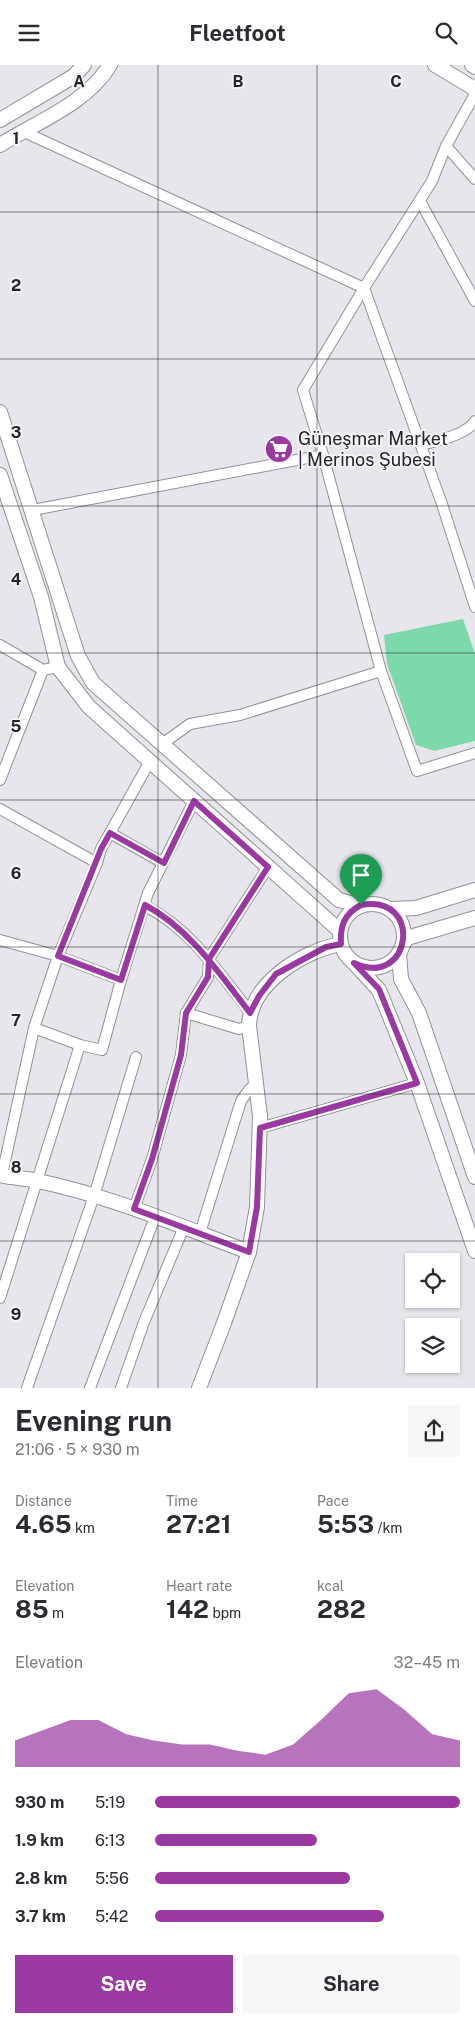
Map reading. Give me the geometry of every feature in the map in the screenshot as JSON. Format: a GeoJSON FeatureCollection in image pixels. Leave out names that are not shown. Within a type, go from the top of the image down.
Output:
{"type":"FeatureCollection","features":[{"type":"Feature","properties":{"kind":"street"},"geometry":{"type":"LineString","coordinates":[[0,120],[74,77],[84,65]]}},
{"type":"Feature","properties":{"kind":"street"},"geometry":{"type":"LineString","coordinates":[[0,145],[84,96],[101,80],[110,65]]}},
{"type":"Feature","properties":{"kind":"street"},"geometry":{"type":"LineString","coordinates":[[436,65],[475,89]]}},
{"type":"Feature","properties":{"kind":"street"},"geometry":{"type":"LineString","coordinates":[[475,94],[446,146],[432,181],[364,288],[303,390],[323,455],[381,671],[417,771],[475,753]]}},
{"type":"Feature","properties":{"kind":"street"},"geometry":{"type":"LineString","coordinates":[[22,131],[364,288],[442,504],[475,607]]}},
{"type":"Feature","properties":{"kind":"street"},"geometry":{"type":"LineString","coordinates":[[446,146],[475,179]]}},
{"type":"Feature","properties":{"kind":"street"},"geometry":{"type":"LineString","coordinates":[[420,201],[475,301]]}},
{"type":"Feature","properties":{"kind":"street"},"geometry":{"type":"LineString","coordinates":[[0,412],[78,656],[93,683],[339,900],[361,905],[376,904],[390,909],[416,908],[475,890]]}},
{"type":"Feature","properties":{"kind":"street"},"geometry":{"type":"LineString","coordinates":[[421,445],[451,437],[473,425],[475,421]]}},
{"type":"Feature","properties":{"kind":"street"},"geometry":{"type":"LineString","coordinates":[[32,511],[323,455]]}},
{"type":"Feature","properties":{"kind":"street"},"geometry":{"type":"LineString","coordinates":[[0,475],[41,597],[58,667],[89,707],[268,867],[340,938],[348,958],[379,989],[417,1083],[475,1251]]}},
{"type":"Feature","properties":{"kind":"street"},"geometry":{"type":"LineString","coordinates":[[0,645],[43,671],[58,667]]}},
{"type":"Feature","properties":{"kind":"street"},"geometry":{"type":"LineString","coordinates":[[0,780],[43,671]]}},
{"type":"Feature","properties":{"kind":"street"},"geometry":{"type":"LineString","coordinates":[[162,744],[190,724],[240,715],[381,671]]}},
{"type":"Feature","properties":{"kind":"street"},"geometry":{"type":"LineString","coordinates":[[150,761],[101,849],[97,863],[58,956],[34,1028],[1,1175],[38,1181],[94,1196],[249,1252]]}},
{"type":"Feature","properties":{"kind":"street"},"geometry":{"type":"LineString","coordinates":[[34,1028],[102,1051],[121,980],[148,893],[194,801]]}},
{"type":"Feature","properties":{"kind":"street"},"geometry":{"type":"LineString","coordinates":[[0,809],[97,863]]}},
{"type":"Feature","properties":{"kind":"street"},"geometry":{"type":"LineString","coordinates":[[110,833],[164,863]]}},
{"type":"Feature","properties":{"kind":"street"},"geometry":{"type":"LineString","coordinates":[[134,1209],[152,1159],[181,1055],[186,1013],[208,977],[209,959],[268,867]]}},
{"type":"Feature","properties":{"kind":"street"},"geometry":{"type":"LineString","coordinates":[[145,905],[163,915],[209,959],[249,1019],[260,1128],[257,1207],[249,1252],[201,1387]]}},
{"type":"Feature","properties":{"kind":"street"},"geometry":{"type":"LineString","coordinates":[[186,1013],[239,1029],[249,1019],[259,996],[276,974],[340,938],[347,915],[361,905]]}},
{"type":"Feature","properties":{"kind":"street"},"geometry":{"type":"LineString","coordinates":[[390,909],[402,924],[404,934],[401,949],[401,979],[419,1013],[475,1177]]}},
{"type":"Feature","properties":{"kind":"street"},"geometry":{"type":"LineString","coordinates":[[354,963],[364,967],[384,966],[401,949],[407,938],[475,918]]}},
{"type":"Feature","properties":{"kind":"street"},"geometry":{"type":"LineString","coordinates":[[0,940],[58,956],[121,980]]}},
{"type":"Feature","properties":{"kind":"street"},"geometry":{"type":"LineString","coordinates":[[0,1298],[80,1045]]}},
{"type":"Feature","properties":{"kind":"street"},"geometry":{"type":"LineString","coordinates":[[27,1388],[94,1196],[136,1057]]}},
{"type":"Feature","properties":{"kind":"street"},"geometry":{"type":"LineString","coordinates":[[200,1233],[241,1101],[256,1083]]}},
{"type":"Feature","properties":{"kind":"street"},"geometry":{"type":"LineString","coordinates":[[260,1128],[417,1083]]}},
{"type":"Feature","properties":{"kind":"street"},"geometry":{"type":"LineString","coordinates":[[90,1388],[155,1217]]}},
{"type":"Feature","properties":{"kind":"street"},"geometry":{"type":"LineString","coordinates":[[121,1388],[144,1322],[184,1227]]}},
{"type":"Feature","properties":{"kind":"green space"},"geometry":{"type":"Polygon","coordinates":[[[463,619],[475,654],[475,741],[434,751],[416,745],[387,664],[384,635],[463,619]]]}},
{"type":"Feature","properties":{"kind":"place","name":"Güneşmar Market | Merinos Şubesi"},"geometry":{"type":"Point","coordinates":[279,449]}},
{"type":"Feature","properties":{"kind":"route"},"geometry":{"type":"LineString","coordinates":[[361,905],[353,909],[342,923],[340,931],[341,944],[326,947],[276,974],[259,996],[250,1013],[209,959],[163,915],[145,905],[121,980],[58,956],[97,863],[101,849],[110,833],[164,863],[194,801],[268,867],[234,917],[209,959],[208,977],[186,1013],[181,1055],[152,1159],[134,1209],[249,1252],[257,1207],[260,1128],[417,1083],[379,989],[354,963],[374,968],[384,966],[392,961],[399,953],[403,944],[402,924],[390,909],[371,903],[361,905]]}}]}
